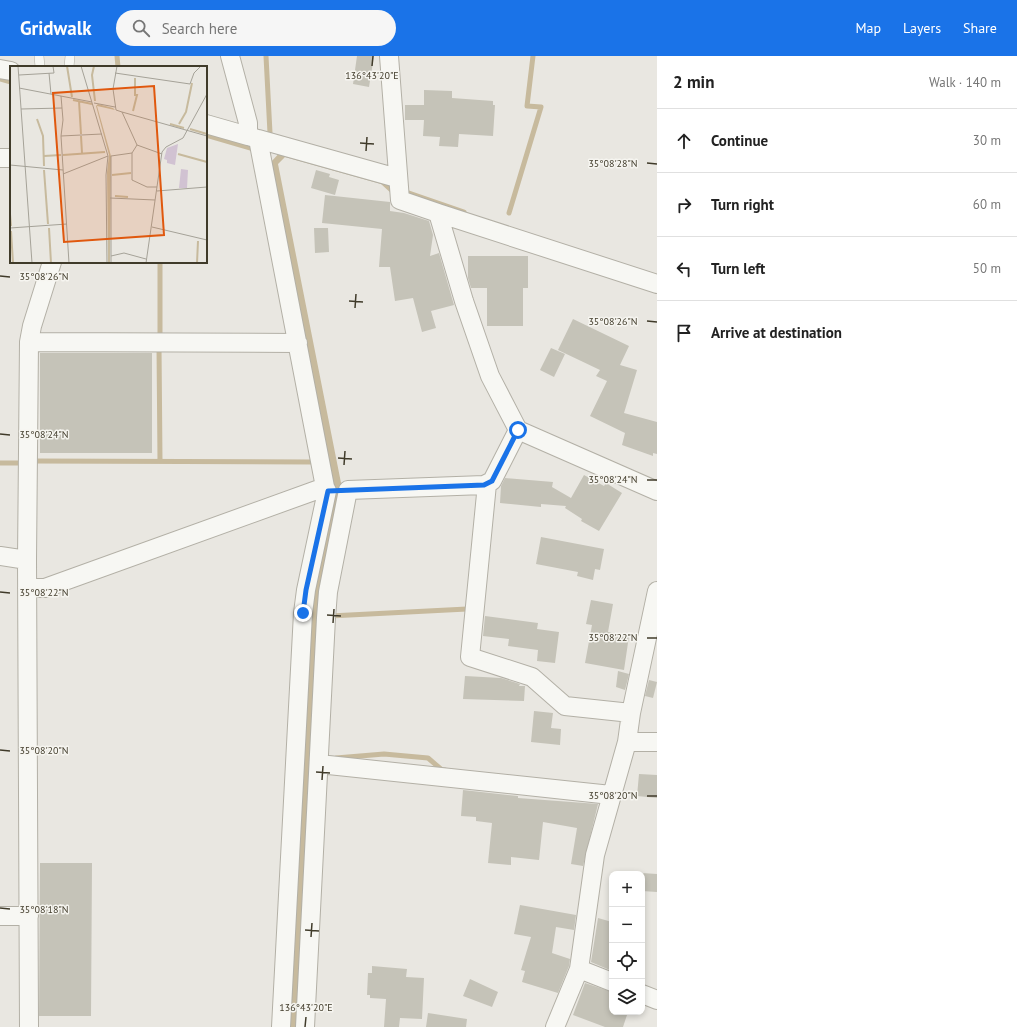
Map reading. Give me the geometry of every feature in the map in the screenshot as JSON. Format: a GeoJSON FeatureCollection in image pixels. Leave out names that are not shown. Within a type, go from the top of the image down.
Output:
{"type":"FeatureCollection","features":[{"type":"Feature","properties":{"kind":"street"},"geometry":{"type":"LineString","coordinates":[[230,56],[253,137],[298,343],[335,490],[305,1027]]}},
{"type":"Feature","properties":{"kind":"street"},"geometry":{"type":"LineString","coordinates":[[389,56],[397,178],[400,200],[657,284]]}},
{"type":"Feature","properties":{"kind":"street"},"geometry":{"type":"LineString","coordinates":[[0,68],[10,71]]}},
{"type":"Feature","properties":{"kind":"street"},"geometry":{"type":"LineString","coordinates":[[207,124],[397,178]]}},
{"type":"Feature","properties":{"kind":"street"},"geometry":{"type":"LineString","coordinates":[[438,213],[464,301],[490,376],[518,430],[657,491]]}},
{"type":"Feature","properties":{"kind":"street"},"geometry":{"type":"LineString","coordinates":[[29,1027],[27,560],[29,342],[32,326],[52,263]]}},
{"type":"Feature","properties":{"kind":"street"},"geometry":{"type":"LineString","coordinates":[[29,342],[298,343]]}},
{"type":"Feature","properties":{"kind":"street"},"geometry":{"type":"LineString","coordinates":[[28,588],[45,588],[335,490],[487,484],[492,481],[502,464],[518,430]]}},
{"type":"Feature","properties":{"kind":"street"},"geometry":{"type":"LineString","coordinates":[[487,484],[470,657],[532,677],[565,706],[631,713]]}},
{"type":"Feature","properties":{"kind":"street"},"geometry":{"type":"LineString","coordinates":[[281,1027],[303,613],[306,590],[335,490]]}},
{"type":"Feature","properties":{"kind":"street"},"geometry":{"type":"LineString","coordinates":[[0,556],[27,560]]}},
{"type":"Feature","properties":{"kind":"street"},"geometry":{"type":"LineString","coordinates":[[555,1027],[579,969],[594,855],[627,742],[631,713],[657,591]]}},
{"type":"Feature","properties":{"kind":"street"},"geometry":{"type":"LineString","coordinates":[[627,742],[657,742]]}},
{"type":"Feature","properties":{"kind":"street"},"geometry":{"type":"LineString","coordinates":[[319,764],[611,795]]}},
{"type":"Feature","properties":{"kind":"street"},"geometry":{"type":"LineString","coordinates":[[0,916],[29,916]]}},
{"type":"Feature","properties":{"kind":"street"},"geometry":{"type":"LineString","coordinates":[[579,969],[609,981]]}},
{"type":"Feature","properties":{"kind":"street"},"geometry":{"type":"LineString","coordinates":[[645,995],[657,1000]]}},
{"type":"Feature","properties":{"kind":"lane"},"geometry":{"type":"LineString","coordinates":[[39,56],[40,66]]}},
{"type":"Feature","properties":{"kind":"shaded area"},"geometry":{"type":"Polygon","coordinates":[[[283,149],[393,186],[392,194],[381,184],[285,157],[278,164],[343,493],[300,1027],[287,1027],[310,592],[333,497],[271,162],[283,149]]]}},
{"type":"Feature","properties":{"kind":"building"},"geometry":{"type":"Polygon","coordinates":[[[357,56],[374,56],[369,87],[353,84],[357,56]]]}},
{"type":"Feature","properties":{"kind":"building"},"geometry":{"type":"Polygon","coordinates":[[[424,90],[452,91],[452,98],[493,101],[493,105],[495,105],[493,136],[459,134],[458,147],[439,146],[440,137],[423,136],[424,120],[405,120],[405,105],[424,105],[424,90]]]}},
{"type":"Feature","properties":{"kind":"building"},"geometry":{"type":"Polygon","coordinates":[[[316,170],[330,174],[329,177],[339,180],[335,195],[311,188],[316,170]]]}},
{"type":"Feature","properties":{"kind":"building"},"geometry":{"type":"Polygon","coordinates":[[[325,195],[390,202],[390,211],[404,213],[429,221],[433,235],[430,256],[439,253],[454,305],[431,311],[436,328],[422,332],[413,298],[395,301],[390,267],[379,267],[382,229],[322,223],[325,195]]]}},
{"type":"Feature","properties":{"kind":"building"},"geometry":{"type":"Polygon","coordinates":[[[314,228],[328,228],[329,252],[315,253],[314,228]]]}},
{"type":"Feature","properties":{"kind":"building"},"geometry":{"type":"Polygon","coordinates":[[[468,256],[528,256],[528,288],[523,288],[523,326],[487,326],[487,288],[471,288],[468,278],[468,256]]]}},
{"type":"Feature","properties":{"kind":"building"},"geometry":{"type":"Polygon","coordinates":[[[573,319],[629,346],[620,365],[637,370],[624,413],[657,422],[657,454],[653,453],[653,456],[622,445],[625,433],[590,416],[607,381],[596,376],[600,370],[558,350],[573,319]]]}},
{"type":"Feature","properties":{"kind":"building"},"geometry":{"type":"Polygon","coordinates":[[[551,348],[565,354],[554,377],[540,370],[551,348]]]}},
{"type":"Feature","properties":{"kind":"building"},"geometry":{"type":"Polygon","coordinates":[[[40,353],[152,353],[152,453],[40,453],[40,353]]]}},
{"type":"Feature","properties":{"kind":"building"},"geometry":{"type":"Polygon","coordinates":[[[584,475],[604,486],[606,483],[622,493],[599,531],[581,521],[582,519],[565,508],[566,506],[541,504],[541,507],[500,503],[501,486],[505,478],[553,482],[552,487],[571,498],[584,475]]]}},
{"type":"Feature","properties":{"kind":"building"},"geometry":{"type":"Polygon","coordinates":[[[541,537],[604,549],[600,570],[595,569],[593,580],[577,576],[578,572],[536,564],[541,537]]]}},
{"type":"Feature","properties":{"kind":"building"},"geometry":{"type":"Polygon","coordinates":[[[591,600],[613,604],[608,632],[629,636],[624,670],[585,663],[592,625],[586,624],[591,600]]]}},
{"type":"Feature","properties":{"kind":"building"},"geometry":{"type":"Polygon","coordinates":[[[485,616],[538,623],[537,629],[559,632],[555,663],[537,661],[538,650],[508,646],[509,639],[483,636],[485,616]]]}},
{"type":"Feature","properties":{"kind":"building"},"geometry":{"type":"Polygon","coordinates":[[[618,671],[629,674],[625,690],[616,687],[618,671]]]}},
{"type":"Feature","properties":{"kind":"building"},"geometry":{"type":"Polygon","coordinates":[[[465,676],[501,678],[520,684],[519,686],[525,686],[524,701],[463,699],[465,676]]]}},
{"type":"Feature","properties":{"kind":"building"},"geometry":{"type":"Polygon","coordinates":[[[649,680],[657,682],[653,698],[645,696],[649,680]]]}},
{"type":"Feature","properties":{"kind":"building"},"geometry":{"type":"Polygon","coordinates":[[[534,711],[553,713],[551,728],[561,729],[560,745],[531,742],[534,711]]]}},
{"type":"Feature","properties":{"kind":"building"},"geometry":{"type":"Polygon","coordinates":[[[639,774],[657,775],[657,798],[637,796],[639,774]]]}},
{"type":"Feature","properties":{"kind":"building"},"geometry":{"type":"Polygon","coordinates":[[[463,790],[518,796],[518,798],[598,804],[583,866],[571,864],[577,828],[543,822],[539,860],[511,857],[511,865],[488,863],[492,823],[476,821],[476,817],[461,816],[463,790]]]}},
{"type":"Feature","properties":{"kind":"building"},"geometry":{"type":"Polygon","coordinates":[[[40,863],[92,863],[91,1016],[39,1016],[40,863]]]}},
{"type":"Feature","properties":{"kind":"building"},"geometry":{"type":"Polygon","coordinates":[[[645,873],[657,874],[657,892],[645,891],[645,873]]]}},
{"type":"Feature","properties":{"kind":"building"},"geometry":{"type":"Polygon","coordinates":[[[520,905],[576,915],[574,930],[556,927],[552,953],[570,959],[569,966],[558,993],[522,982],[525,971],[521,970],[531,937],[514,934],[520,905]]]}},
{"type":"Feature","properties":{"kind":"building"},"geometry":{"type":"Polygon","coordinates":[[[598,918],[609,921],[609,970],[591,962],[598,918]]]}},
{"type":"Feature","properties":{"kind":"building"},"geometry":{"type":"Polygon","coordinates":[[[372,966],[407,969],[406,977],[424,978],[422,1019],[400,1018],[399,1027],[384,1027],[386,999],[370,998],[370,995],[367,995],[368,973],[372,973],[372,966]]]}},
{"type":"Feature","properties":{"kind":"building"},"geometry":{"type":"Polygon","coordinates":[[[470,979],[498,992],[492,1007],[463,996],[470,979]]]}},
{"type":"Feature","properties":{"kind":"building"},"geometry":{"type":"Polygon","coordinates":[[[585,983],[609,991],[609,1015],[627,1015],[623,1027],[605,1027],[573,1015],[585,983]]]}},
{"type":"Feature","properties":{"kind":"building"},"geometry":{"type":"Polygon","coordinates":[[[428,1013],[467,1019],[466,1027],[426,1027],[428,1013]]]}},
{"type":"Feature","properties":{"kind":"waterway"},"geometry":{"type":"LineString","coordinates":[[117,56],[118,66]]}},
{"type":"Feature","properties":{"kind":"waterway"},"geometry":{"type":"LineString","coordinates":[[266,56],[270,133]]}},
{"type":"Feature","properties":{"kind":"waterway"},"geometry":{"type":"LineString","coordinates":[[509,213],[541,107],[527,106],[533,56]]}},
{"type":"Feature","properties":{"kind":"waterway"},"geometry":{"type":"LineString","coordinates":[[0,79],[10,82]]}},
{"type":"Feature","properties":{"kind":"waterway"},"geometry":{"type":"LineString","coordinates":[[207,135],[254,149]]}},
{"type":"Feature","properties":{"kind":"waterway"},"geometry":{"type":"LineString","coordinates":[[406,192],[464,212]]}},
{"type":"Feature","properties":{"kind":"waterway"},"geometry":{"type":"LineString","coordinates":[[160,263],[160,339]]}},
{"type":"Feature","properties":{"kind":"waterway"},"geometry":{"type":"LineString","coordinates":[[159,346],[160,461]]}},
{"type":"Feature","properties":{"kind":"waterway"},"geometry":{"type":"LineString","coordinates":[[34,461],[313,462]]}},
{"type":"Feature","properties":{"kind":"waterway"},"geometry":{"type":"LineString","coordinates":[[0,463],[22,463]]}},
{"type":"Feature","properties":{"kind":"waterway"},"geometry":{"type":"LineString","coordinates":[[330,616],[467,609]]}},
{"type":"Feature","properties":{"kind":"waterway"},"geometry":{"type":"LineString","coordinates":[[336,758],[384,754],[428,758],[442,770],[445,770]]}},
{"type":"Feature","properties":{"kind":"route"},"geometry":{"type":"LineString","coordinates":[[303,613],[306,590],[328,491],[484,485],[492,481],[518,430]]}}]}
